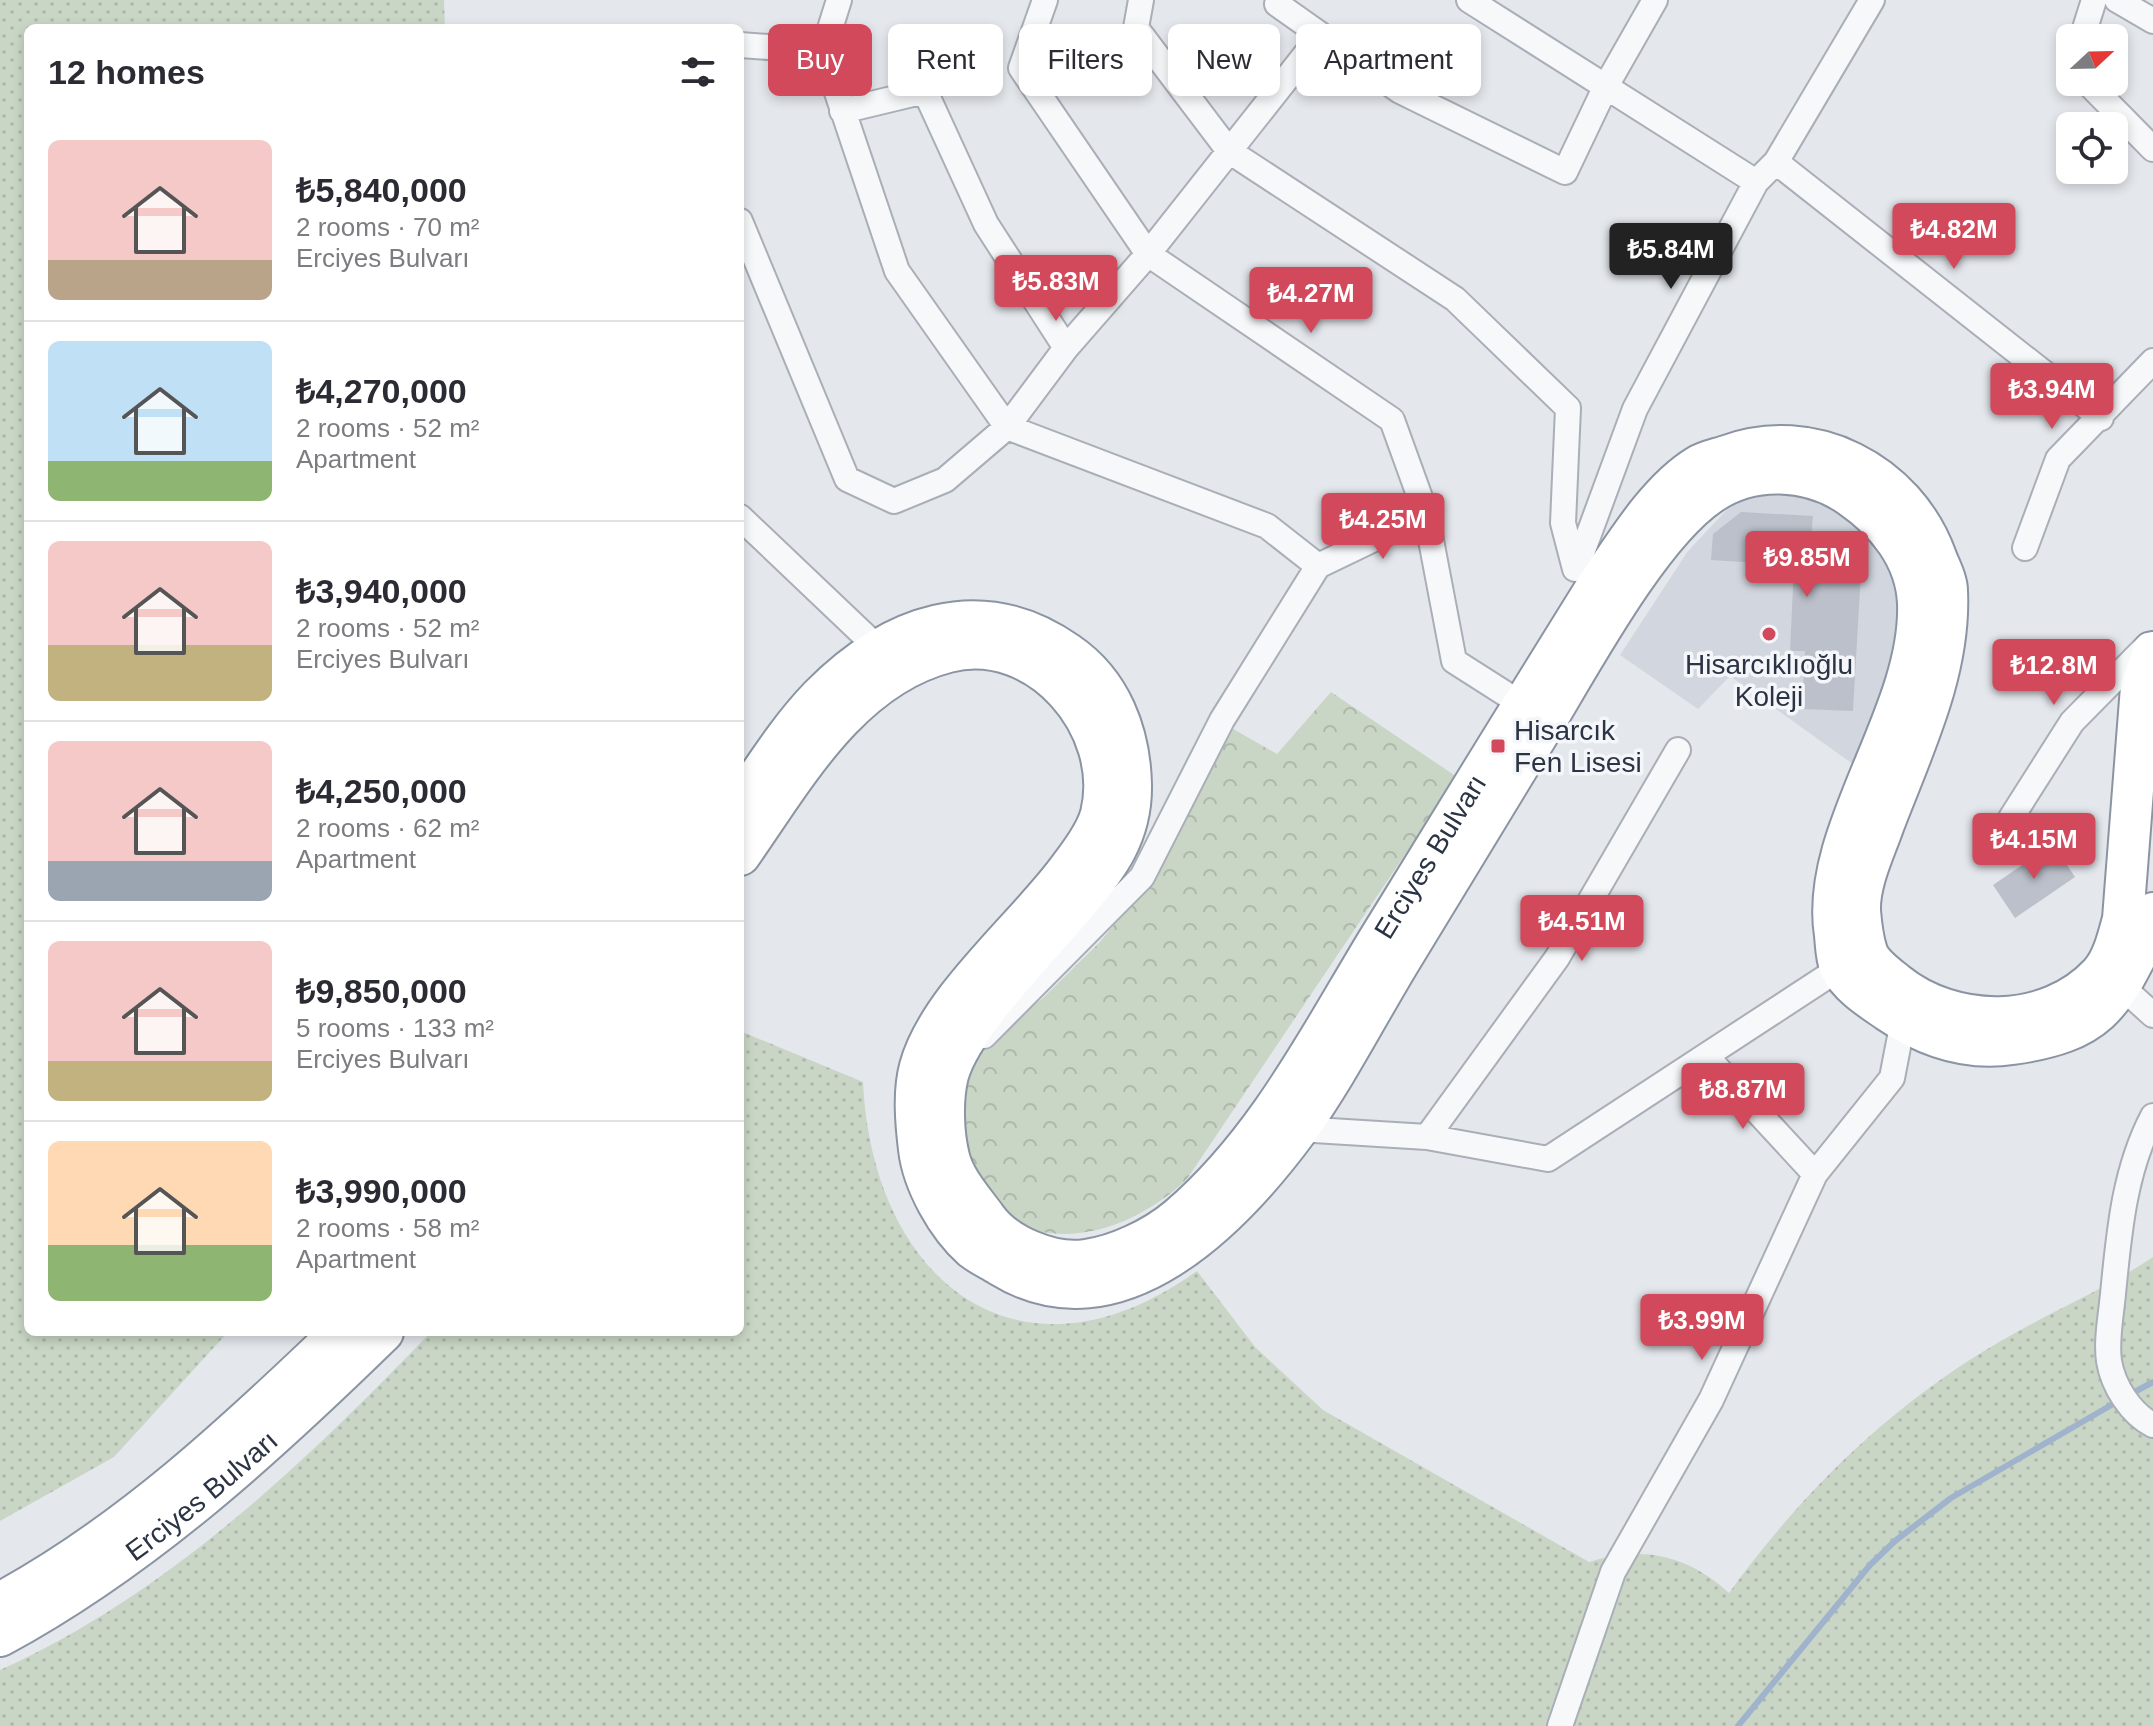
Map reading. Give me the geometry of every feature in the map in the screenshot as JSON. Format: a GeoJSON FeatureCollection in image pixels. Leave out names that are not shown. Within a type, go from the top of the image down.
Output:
{"type":"FeatureCollection","features":[{"type":"Feature","properties":{"kind":"highway","name":"Erciyes Bulvarı"},"geometry":{"type":"LineString","coordinates":[[744,799],[820,697],[864,660],[932,625],[974,618],[1037,632],[1076,659],[1111,698],[1127,744],[1131,785],[1129,826],[1102,874],[984,1015],[957,1057],[948,1074],[945,1123],[949,1160],[963,1187],[992,1226],[1030,1250],[1053,1259],[1084,1261],[1132,1246],[1176,1220],[1266,1124],[1523,705],[1586,577],[1646,514],[1698,466],[1745,449],[1787,443],[1826,450],[1853,463],[1904,504],[1926,531],[1947,588],[1945,645],[1930,703],[1868,868],[1860,908],[1867,955],[1883,973],[1910,994],[1945,1011],[1988,1018],[2040,1011],[2075,996],[2101,973],[2113,951],[2123,919],[2141,687],[2153,652]]}},
{"type":"Feature","properties":{"kind":"highway","name":"Erciyes Bulvarı"},"geometry":{"type":"LineString","coordinates":[[744,850],[841,718],[880,684],[942,653],[973,648],[1025,659],[1057,681],[1086,713],[1099,750],[1101,817],[1052,893],[943,1020],[920,1066],[916,1123],[921,1168],[938,1202],[972,1248],[1018,1276],[1047,1287],[1088,1290],[1144,1273],[1194,1243],[1298,1129],[1605,624],[1659,546],[1713,491],[1752,477],[1786,473],[1817,478],[1838,488],[1883,523],[1901,545],[1918,593],[1916,641],[1902,694],[1840,860],[1830,908],[1840,968]]}},
{"type":"Feature","properties":{"kind":"highway"},"geometry":{"type":"LineString","coordinates":[[1840,968],[1863,994],[1936,1039],[1987,1048],[2048,1039],[2090,1021],[2121,986],[2152,924],[2153,913]]}},
{"type":"Feature","properties":{"kind":"highway","name":"Erciyes Bulvarı"},"geometry":{"type":"LineString","coordinates":[[0,1603],[105,1536],[180,1478],[337,1336]]}},
{"type":"Feature","properties":{"kind":"highway","name":"Erciyes Bulvarı"},"geometry":{"type":"LineString","coordinates":[[0,1636],[40,1615],[110,1568],[198,1501],[290,1421],[379,1336]]}},
{"type":"Feature","properties":{"kind":"street"},"geometry":{"type":"LineString","coordinates":[[831,24],[839,0]]}},
{"type":"Feature","properties":{"kind":"street"},"geometry":{"type":"LineString","coordinates":[[1045,0],[1021,68],[1148,254],[1392,420],[1426,514],[1454,661],[1523,705]]}},
{"type":"Feature","properties":{"kind":"street"},"geometry":{"type":"LineString","coordinates":[[1141,0],[1136,28],[1229,151],[1455,299],[1568,408],[1563,523],[1586,577]]}},
{"type":"Feature","properties":{"kind":"street"},"geometry":{"type":"LineString","coordinates":[[1279,0],[1277,4],[1305,24]]}},
{"type":"Feature","properties":{"kind":"street"},"geometry":{"type":"LineString","coordinates":[[1469,0],[1756,182]]}},
{"type":"Feature","properties":{"kind":"street"},"geometry":{"type":"LineString","coordinates":[[1410,96],[1565,172],[1606,86],[1655,0]]}},
{"type":"Feature","properties":{"kind":"street"},"geometry":{"type":"LineString","coordinates":[[1586,577],[1635,409],[1756,182],[1776,162],[1872,0]]}},
{"type":"Feature","properties":{"kind":"street"},"geometry":{"type":"LineString","coordinates":[[2086,24],[2094,0]]}},
{"type":"Feature","properties":{"kind":"street"},"geometry":{"type":"LineString","coordinates":[[2117,0],[2153,21]]}},
{"type":"Feature","properties":{"kind":"street"},"geometry":{"type":"LineString","coordinates":[[744,45],[768,47]]}},
{"type":"Feature","properties":{"kind":"street"},"geometry":{"type":"LineString","coordinates":[[744,231],[847,479],[894,501],[945,480],[1007,427],[1066,348],[1148,254],[1296,67]]}},
{"type":"Feature","properties":{"kind":"street"},"geometry":{"type":"LineString","coordinates":[[842,111],[925,91],[986,224],[1066,348]]}},
{"type":"Feature","properties":{"kind":"street"},"geometry":{"type":"LineString","coordinates":[[837,96],[897,271],[1007,427],[1267,526],[1318,566]]}},
{"type":"Feature","properties":{"kind":"street"},"geometry":{"type":"LineString","coordinates":[[2101,96],[2153,149]]}},
{"type":"Feature","properties":{"kind":"street"},"geometry":{"type":"LineString","coordinates":[[1776,162],[2101,418]]}},
{"type":"Feature","properties":{"kind":"street"},"geometry":{"type":"LineString","coordinates":[[2025,548],[2058,459],[2153,361]]}},
{"type":"Feature","properties":{"kind":"street"},"geometry":{"type":"LineString","coordinates":[[957,1057],[992,1030],[1142,877],[1222,720],[1318,566],[1426,514]]}},
{"type":"Feature","properties":{"kind":"street"},"geometry":{"type":"LineString","coordinates":[[744,521],[881,651]]}},
{"type":"Feature","properties":{"kind":"street"},"geometry":{"type":"LineString","coordinates":[[2011,818],[2072,722],[2153,641]]}},
{"type":"Feature","properties":{"kind":"street"},"geometry":{"type":"LineString","coordinates":[[1427,1137],[1557,958],[1678,750]]}},
{"type":"Feature","properties":{"kind":"street"},"geometry":{"type":"LineString","coordinates":[[1298,1129],[1427,1137],[1548,1159],[1840,968]]}},
{"type":"Feature","properties":{"kind":"street"},"geometry":{"type":"LineString","coordinates":[[2121,986],[2153,1015]]}},
{"type":"Feature","properties":{"kind":"street"},"geometry":{"type":"LineString","coordinates":[[1560,1726],[1613,1572],[1711,1400],[1815,1174],[1892,1078],[1903,1021]]}},
{"type":"Feature","properties":{"kind":"street"},"geometry":{"type":"LineString","coordinates":[[1706,1056],[1815,1174]]}},
{"type":"Feature","properties":{"kind":"street"},"geometry":{"type":"LineString","coordinates":[[2153,1116],[2142,1138],[2122,1211],[2108,1346],[2113,1377],[2130,1407],[2153,1425]]}},
{"type":"Feature","properties":{"kind":"shaded area","name":"Hisarcıklıoğlu Koleji"},"geometry":{"type":"Polygon","coordinates":[[[1786,484],[1880,524],[1906,621],[1857,767],[1730,676],[1698,709],[1620,655],[1688,551],[1737,499],[1786,484]]]}},
{"type":"Feature","properties":{"kind":"green space"},"geometry":{"type":"Polygon","coordinates":[[[0,0],[444,0],[445,24],[24,24],[24,1336],[224,1336],[114,1457],[0,1521],[0,0]]]}},
{"type":"Feature","properties":{"kind":"green space"},"geometry":{"type":"Polygon","coordinates":[[[1331,692],[1457,777],[1187,1179],[1148,1208],[1104,1228],[1056,1234],[1009,1221],[960,1147],[955,1101],[980,1045],[1043,998],[1100,942],[1125,911],[1148,878],[1228,726],[1277,754],[1331,692]]]}},
{"type":"Feature","properties":{"kind":"green space"},"geometry":{"type":"Polygon","coordinates":[[[744,1033],[863,1082],[873,1152],[894,1213],[926,1263],[967,1299],[1015,1320],[1071,1323],[1132,1308],[1197,1271],[1255,1347],[1323,1410],[1589,1562],[1627,1554],[1664,1557],[1697,1570],[1729,1593],[1818,1486],[1851,1453],[1921,1394],[1999,1342],[2153,1257],[2153,1726],[0,1726],[0,1670],[120,1604],[177,1564],[284,1476],[427,1336],[744,1336],[744,1033]]]}},
{"type":"Feature","properties":{"kind":"building"},"geometry":{"type":"Polygon","coordinates":[[[1741,512],[1813,516],[1810,551],[1862,554],[1853,711],[1802,709],[1805,651],[1790,651],[1794,565],[1711,560],[1713,534],[1741,512]]]}},
{"type":"Feature","properties":{"kind":"building"},"geometry":{"type":"Polygon","coordinates":[[[2053,844],[2075,877],[2015,918],[1993,885],[2053,844]]]}},
{"type":"Feature","properties":{"kind":"waterway"},"geometry":{"type":"LineString","coordinates":[[2129,1395],[2153,1382]]}},
{"type":"Feature","properties":{"kind":"waterway"},"geometry":{"type":"LineString","coordinates":[[1738,1726],[1870,1565],[1895,1541],[1951,1498],[2120,1400]]}},
{"type":"Feature","properties":{"kind":"place","name":"Hisarcıklıoğlu Koleji"},"geometry":{"type":"Point","coordinates":[1769,634]}},
{"type":"Feature","properties":{"kind":"place","name":"Hisarcık Fen Lisesi"},"geometry":{"type":"Point","coordinates":[1498,746]}}]}
